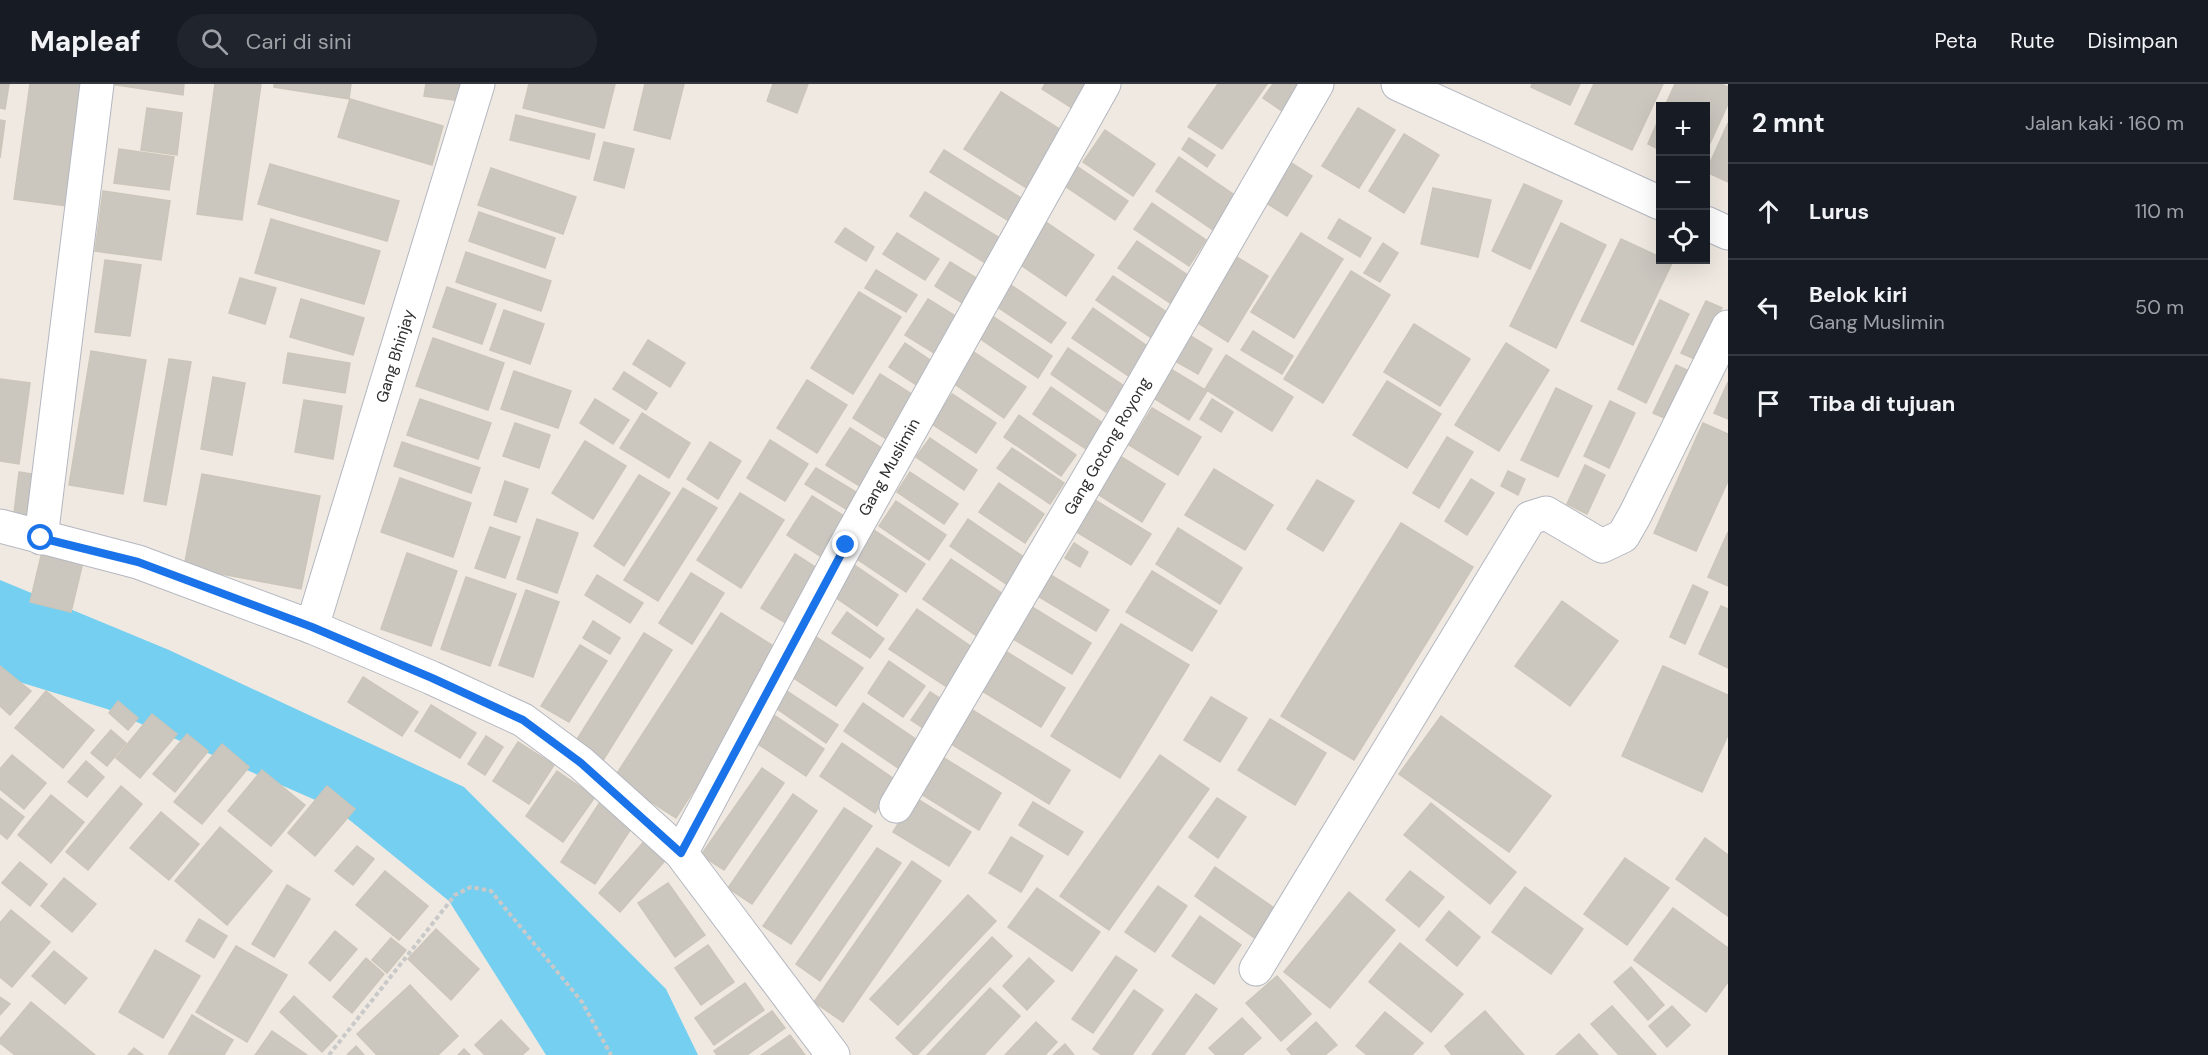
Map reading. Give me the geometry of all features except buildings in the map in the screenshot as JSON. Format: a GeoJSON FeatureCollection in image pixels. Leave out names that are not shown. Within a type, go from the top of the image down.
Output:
{"type":"FeatureCollection","features":[{"type":"Feature","properties":{"kind":"street"},"geometry":{"type":"LineString","coordinates":[[41,538],[97,84]]}},
{"type":"Feature","properties":{"kind":"street","name":"Gang Bhinjay"},"geometry":{"type":"LineString","coordinates":[[312,627],[478,84]]}},
{"type":"Feature","properties":{"kind":"street","name":"Gang Muslimin"},"geometry":{"type":"LineString","coordinates":[[681,853],[851,535],[1104,84]]}},
{"type":"Feature","properties":{"kind":"street","name":"Gang Gotong Royong"},"geometry":{"type":"LineString","coordinates":[[896,806],[1317,84]]}},
{"type":"Feature","properties":{"kind":"street"},"geometry":{"type":"LineString","coordinates":[[1398,84],[1656,200]]}},
{"type":"Feature","properties":{"kind":"street"},"geometry":{"type":"LineString","coordinates":[[1710,225],[1728,233]]}},
{"type":"Feature","properties":{"kind":"street"},"geometry":{"type":"LineString","coordinates":[[1256,969],[1530,518],[1546,513],[1602,546],[1623,536],[1728,327]]}},
{"type":"Feature","properties":{"kind":"street"},"geometry":{"type":"LineString","coordinates":[[0,526],[138,562],[312,627],[523,720],[581,763],[681,853],[833,1055]]}},
{"type":"Feature","properties":{"kind":"path"},"geometry":{"type":"LineString","coordinates":[[328,1055],[455,895],[471,887],[491,891],[582,1002],[611,1055]]}},
{"type":"Feature","properties":{"kind":"water"},"geometry":{"type":"Polygon","coordinates":[[[0,580],[169,650],[464,787],[666,989],[698,1055],[546,1055],[449,901],[336,809],[107,709],[0,676],[0,580]]]}},
{"type":"Feature","properties":{"kind":"route"},"geometry":{"type":"LineString","coordinates":[[41,538],[138,562],[312,627],[523,720],[581,763],[681,853],[846,545]]}}]}
